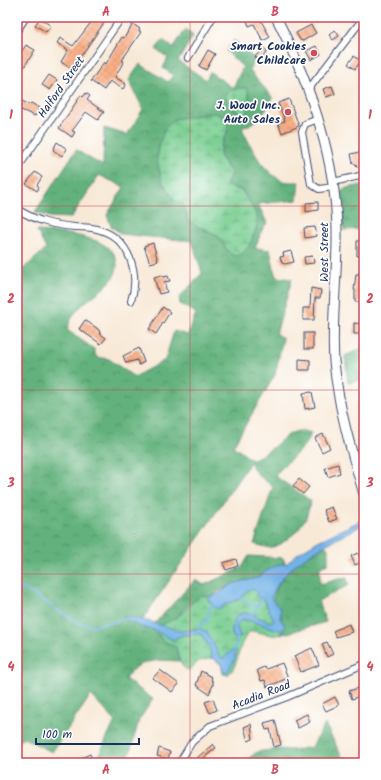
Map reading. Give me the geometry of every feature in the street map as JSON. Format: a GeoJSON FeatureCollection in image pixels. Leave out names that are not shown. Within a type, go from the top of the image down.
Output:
{"type":"FeatureCollection","features":[{"type":"Feature","properties":{"kind":"main road","name":"West Street"},"geometry":{"type":"LineString","coordinates":[[276,17],[308,90],[318,119],[333,185],[337,241],[334,362],[342,415],[364,494]]}},
{"type":"Feature","properties":{"kind":"street"},"geometry":{"type":"LineString","coordinates":[[17,31],[26,17]]}},
{"type":"Feature","properties":{"kind":"street","name":"Halford Street"},"geometry":{"type":"LineString","coordinates":[[17,169],[122,17]]}},
{"type":"Feature","properties":{"kind":"street"},"geometry":{"type":"LineString","coordinates":[[188,58],[213,17]]}},
{"type":"Feature","properties":{"kind":"street"},"geometry":{"type":"LineString","coordinates":[[308,90],[364,17]]}},
{"type":"Feature","properties":{"kind":"street"},"geometry":{"type":"LineString","coordinates":[[318,119],[306,124],[302,132],[311,184],[319,189],[364,175]]}},
{"type":"Feature","properties":{"kind":"street"},"geometry":{"type":"LineString","coordinates":[[17,209],[30,217],[46,223],[100,230],[119,241],[126,250],[134,272],[134,291],[131,301]]}},
{"type":"Feature","properties":{"kind":"street","name":"Acadia Road"},"geometry":{"type":"LineString","coordinates":[[179,763],[192,742],[210,726],[299,692],[364,664]]}},
{"type":"Feature","properties":{"kind":"green space"},"geometry":{"type":"Polygon","coordinates":[[[186,29],[193,36],[178,61],[206,80],[210,72],[233,88],[243,67],[226,51],[234,40],[255,59],[249,70],[273,98],[257,120],[242,128],[258,158],[269,172],[283,181],[299,182],[297,200],[258,204],[267,223],[262,230],[255,248],[270,250],[276,277],[292,279],[276,334],[283,338],[275,375],[233,446],[252,460],[272,448],[292,433],[304,431],[311,433],[305,445],[275,476],[311,501],[306,518],[296,532],[281,544],[270,548],[254,544],[273,487],[253,469],[251,461],[139,625],[144,628],[154,630],[162,640],[176,647],[180,661],[164,660],[149,662],[136,667],[130,672],[125,679],[153,699],[139,720],[127,763],[95,763],[115,721],[91,695],[52,752],[24,738],[17,743],[17,282],[23,269],[46,249],[37,231],[72,235],[98,242],[108,247],[115,255],[117,268],[112,280],[84,304],[74,315],[67,330],[94,349],[96,357],[109,359],[134,377],[165,360],[174,331],[188,335],[196,313],[180,304],[179,298],[202,273],[192,241],[121,234],[111,226],[107,215],[124,187],[99,175],[71,218],[50,217],[35,212],[76,150],[103,166],[104,128],[127,135],[143,109],[129,80],[140,64],[168,82],[173,75],[163,68],[168,58],[156,49],[163,40],[173,48],[186,29]],[[216,113],[174,119],[163,135],[158,153],[158,162],[159,171],[163,180],[174,198],[183,204],[188,221],[220,238],[227,250],[238,255],[245,250],[250,243],[254,225],[251,206],[247,197],[239,189],[227,186],[231,172],[223,161],[220,152],[222,143],[228,131],[216,113]]]}},
{"type":"Feature","properties":{"kind":"green space"},"geometry":{"type":"Polygon","coordinates":[[[246,87],[249,100],[248,108],[246,114],[242,114],[233,109],[226,97],[229,91],[246,87]]]}},
{"type":"Feature","properties":{"kind":"green space"},"geometry":{"type":"Polygon","coordinates":[[[216,113],[224,119],[228,128],[220,147],[220,154],[224,164],[231,172],[227,186],[242,191],[257,217],[256,228],[251,242],[243,253],[238,255],[233,255],[229,252],[217,235],[188,221],[183,204],[175,201],[162,181],[157,160],[160,143],[165,129],[174,119],[216,113]]]}},
{"type":"Feature","properties":{"kind":"green space"},"geometry":{"type":"Polygon","coordinates":[[[362,185],[364,189],[364,229],[344,230],[340,192],[343,189],[362,185]]]}},
{"type":"Feature","properties":{"kind":"green space"},"geometry":{"type":"Polygon","coordinates":[[[364,347],[364,379],[348,383],[345,356],[364,347]]]}},
{"type":"Feature","properties":{"kind":"green space"},"geometry":{"type":"Polygon","coordinates":[[[326,546],[328,549],[328,564],[320,567],[320,584],[346,577],[349,585],[318,601],[326,622],[280,635],[283,631],[281,610],[273,601],[280,582],[285,574],[300,561],[326,546]]]}},
{"type":"Feature","properties":{"kind":"green space"},"geometry":{"type":"Polygon","coordinates":[[[249,556],[283,558],[286,564],[278,565],[257,578],[231,585],[209,597],[194,601],[175,619],[165,625],[154,624],[195,580],[204,585],[241,568],[249,556]]]}},
{"type":"Feature","properties":{"kind":"green space"},"geometry":{"type":"Polygon","coordinates":[[[281,564],[285,564],[288,570],[278,582],[273,601],[281,610],[281,616],[285,628],[277,636],[252,631],[247,635],[243,640],[235,664],[228,675],[223,674],[221,664],[213,658],[199,661],[189,670],[185,669],[181,664],[176,647],[162,640],[156,630],[163,624],[180,615],[201,595],[210,597],[219,594],[232,584],[257,578],[266,571],[281,564]]]}},
{"type":"Feature","properties":{"kind":"green space"},"geometry":{"type":"Polygon","coordinates":[[[325,724],[341,755],[349,763],[242,763],[257,752],[277,749],[295,750],[312,747],[325,724]]]}},
{"type":"Feature","properties":{"kind":"water"},"geometry":{"type":"Polygon","coordinates":[[[364,519],[364,524],[323,546],[298,563],[287,573],[278,585],[271,598],[281,610],[280,619],[285,625],[283,631],[243,619],[237,624],[241,637],[235,638],[232,636],[234,622],[238,615],[244,613],[257,616],[269,622],[274,620],[263,598],[258,598],[256,596],[257,592],[252,589],[247,591],[241,598],[219,609],[215,608],[208,600],[209,597],[219,594],[232,584],[257,578],[266,571],[281,564],[286,564],[297,554],[318,541],[364,519]]]}},
{"type":"Feature","properties":{"kind":"water"},"geometry":{"type":"Polygon","coordinates":[[[128,617],[148,621],[180,631],[201,629],[207,632],[221,658],[224,658],[231,651],[236,650],[235,659],[227,673],[223,672],[221,664],[211,657],[210,648],[201,634],[182,635],[173,640],[154,630],[144,628],[122,618],[128,617]]]}},
{"type":"Feature","properties":{"kind":"building"},"geometry":{"type":"Polygon","coordinates":[[[95,17],[108,17],[72,69],[61,62],[68,50],[57,43],[60,38],[73,46],[95,17]]]}},
{"type":"Feature","properties":{"kind":"building"},"geometry":{"type":"Polygon","coordinates":[[[247,17],[259,17],[270,37],[263,41],[254,24],[249,26],[247,21],[249,20],[247,17]]]}},
{"type":"Feature","properties":{"kind":"building"},"geometry":{"type":"Polygon","coordinates":[[[40,18],[51,26],[46,32],[35,25],[40,18]]]}},
{"type":"Feature","properties":{"kind":"building"},"geometry":{"type":"Polygon","coordinates":[[[133,24],[140,29],[139,31],[141,32],[122,60],[124,61],[115,77],[126,84],[123,89],[110,81],[104,90],[91,81],[104,62],[106,64],[122,37],[124,38],[133,24]]]}},
{"type":"Feature","properties":{"kind":"building"},"geometry":{"type":"Polygon","coordinates":[[[311,25],[316,33],[303,41],[300,40],[296,33],[311,25]]]}},
{"type":"Feature","properties":{"kind":"building"},"geometry":{"type":"Polygon","coordinates":[[[335,30],[339,36],[333,40],[329,35],[335,30]]]}},
{"type":"Feature","properties":{"kind":"building"},"geometry":{"type":"Polygon","coordinates":[[[26,45],[35,50],[24,67],[17,63],[20,58],[18,57],[26,45]]]}},
{"type":"Feature","properties":{"kind":"building","name":"Smart Cookies Childcare"},"geometry":{"type":"Polygon","coordinates":[[[316,46],[321,54],[311,60],[306,51],[316,46]]]}},
{"type":"Feature","properties":{"kind":"building"},"geometry":{"type":"Polygon","coordinates":[[[263,48],[267,51],[261,61],[255,57],[263,48]]]}},
{"type":"Feature","properties":{"kind":"building"},"geometry":{"type":"Polygon","coordinates":[[[208,50],[215,54],[206,70],[199,66],[208,50]]]}},
{"type":"Feature","properties":{"kind":"building"},"geometry":{"type":"Polygon","coordinates":[[[354,56],[361,61],[355,69],[348,64],[354,56]]]}},
{"type":"Feature","properties":{"kind":"building"},"geometry":{"type":"Polygon","coordinates":[[[49,75],[57,80],[50,90],[42,85],[49,75]]]}},
{"type":"Feature","properties":{"kind":"building"},"geometry":{"type":"Polygon","coordinates":[[[332,86],[335,94],[326,97],[323,89],[332,86]]]}},
{"type":"Feature","properties":{"kind":"building"},"geometry":{"type":"Polygon","coordinates":[[[86,93],[90,96],[87,100],[104,112],[98,120],[86,112],[72,131],[75,132],[72,137],[59,128],[81,95],[83,97],[86,93]]]}},
{"type":"Feature","properties":{"kind":"building"},"geometry":{"type":"Polygon","coordinates":[[[17,98],[29,105],[31,103],[40,108],[35,116],[17,107],[17,98]]]}},
{"type":"Feature","properties":{"kind":"building","name":"J. Wood Inc. Auto Sales"},"geometry":{"type":"Polygon","coordinates":[[[289,99],[299,126],[282,133],[278,123],[285,121],[278,103],[289,99]]]}},
{"type":"Feature","properties":{"kind":"building"},"geometry":{"type":"Polygon","coordinates":[[[57,142],[67,149],[62,156],[53,150],[57,142]]]}},
{"type":"Feature","properties":{"kind":"building"},"geometry":{"type":"Polygon","coordinates":[[[360,152],[361,160],[364,160],[364,166],[357,167],[356,164],[353,164],[351,154],[360,152]]]}},
{"type":"Feature","properties":{"kind":"building"},"geometry":{"type":"Polygon","coordinates":[[[35,172],[42,177],[37,185],[39,187],[37,191],[26,184],[35,172]]]}},
{"type":"Feature","properties":{"kind":"building"},"geometry":{"type":"Polygon","coordinates":[[[318,202],[318,210],[306,212],[306,203],[318,202]]]}},
{"type":"Feature","properties":{"kind":"building"},"geometry":{"type":"Polygon","coordinates":[[[315,227],[317,236],[305,238],[304,228],[315,227]]]}},
{"type":"Feature","properties":{"kind":"building"},"geometry":{"type":"Polygon","coordinates":[[[364,240],[364,255],[357,256],[357,241],[364,240]]]}},
{"type":"Feature","properties":{"kind":"building"},"geometry":{"type":"Polygon","coordinates":[[[153,243],[158,261],[150,263],[144,246],[153,243]]]}},
{"type":"Feature","properties":{"kind":"building"},"geometry":{"type":"Polygon","coordinates":[[[291,251],[294,262],[285,264],[282,263],[280,257],[284,256],[283,253],[291,251]]]}},
{"type":"Feature","properties":{"kind":"building"},"geometry":{"type":"Polygon","coordinates":[[[313,256],[314,263],[305,264],[304,257],[313,256]]]}},
{"type":"Feature","properties":{"kind":"building"},"geometry":{"type":"Polygon","coordinates":[[[356,274],[364,274],[363,302],[355,302],[354,290],[356,274]]]}},
{"type":"Feature","properties":{"kind":"building"},"geometry":{"type":"Polygon","coordinates":[[[162,275],[163,277],[168,276],[170,281],[164,282],[167,292],[159,294],[154,277],[162,275]]]}},
{"type":"Feature","properties":{"kind":"building"},"geometry":{"type":"Polygon","coordinates":[[[311,288],[321,290],[320,298],[315,298],[314,320],[303,320],[303,308],[310,308],[311,288]]]}},
{"type":"Feature","properties":{"kind":"building"},"geometry":{"type":"Polygon","coordinates":[[[163,307],[170,312],[156,334],[149,329],[163,307]]]}},
{"type":"Feature","properties":{"kind":"building"},"geometry":{"type":"Polygon","coordinates":[[[85,320],[98,329],[100,332],[99,333],[106,338],[101,344],[79,329],[85,320]]]}},
{"type":"Feature","properties":{"kind":"building"},"geometry":{"type":"Polygon","coordinates":[[[354,323],[363,324],[363,334],[354,334],[354,323]]]}},
{"type":"Feature","properties":{"kind":"building"},"geometry":{"type":"Polygon","coordinates":[[[304,333],[313,333],[313,349],[304,349],[304,333]]]}},
{"type":"Feature","properties":{"kind":"building"},"geometry":{"type":"Polygon","coordinates":[[[139,348],[144,362],[139,365],[137,360],[126,363],[123,356],[139,348]]]}},
{"type":"Feature","properties":{"kind":"building"},"geometry":{"type":"Polygon","coordinates":[[[299,359],[310,360],[310,370],[299,370],[299,359]]]}},
{"type":"Feature","properties":{"kind":"building"},"geometry":{"type":"Polygon","coordinates":[[[312,392],[315,407],[305,409],[303,393],[312,392]]]}},
{"type":"Feature","properties":{"kind":"building"},"geometry":{"type":"Polygon","coordinates":[[[323,434],[330,448],[322,452],[315,438],[323,434]]]}},
{"type":"Feature","properties":{"kind":"building"},"geometry":{"type":"Polygon","coordinates":[[[338,464],[340,473],[328,477],[325,468],[338,464]]]}},
{"type":"Feature","properties":{"kind":"building"},"geometry":{"type":"Polygon","coordinates":[[[299,479],[309,487],[303,494],[293,486],[299,479]]]}},
{"type":"Feature","properties":{"kind":"building"},"geometry":{"type":"Polygon","coordinates":[[[332,507],[337,519],[329,522],[324,510],[332,507]]]}},
{"type":"Feature","properties":{"kind":"building"},"geometry":{"type":"Polygon","coordinates":[[[358,553],[362,562],[355,565],[351,556],[358,553]]]}},
{"type":"Feature","properties":{"kind":"building"},"geometry":{"type":"Polygon","coordinates":[[[236,559],[238,566],[226,570],[223,563],[236,559]]]}},
{"type":"Feature","properties":{"kind":"building"},"geometry":{"type":"Polygon","coordinates":[[[349,624],[352,632],[336,637],[333,631],[349,624]]]}},
{"type":"Feature","properties":{"kind":"building"},"geometry":{"type":"Polygon","coordinates":[[[327,642],[333,654],[327,657],[322,644],[327,642]]]}},
{"type":"Feature","properties":{"kind":"building"},"geometry":{"type":"Polygon","coordinates":[[[312,648],[319,665],[301,672],[294,656],[312,648]]]}},
{"type":"Feature","properties":{"kind":"building"},"geometry":{"type":"Polygon","coordinates":[[[282,663],[288,678],[267,687],[265,680],[261,681],[257,670],[264,667],[266,669],[282,663]]]}},
{"type":"Feature","properties":{"kind":"building"},"geometry":{"type":"Polygon","coordinates":[[[160,670],[179,684],[172,692],[153,678],[160,670]]]}},
{"type":"Feature","properties":{"kind":"building"},"geometry":{"type":"Polygon","coordinates":[[[201,671],[212,677],[211,680],[213,681],[213,685],[209,694],[196,685],[201,671]]]}},
{"type":"Feature","properties":{"kind":"building"},"geometry":{"type":"Polygon","coordinates":[[[362,687],[364,695],[352,699],[349,691],[362,687]]]}},
{"type":"Feature","properties":{"kind":"building"},"geometry":{"type":"Polygon","coordinates":[[[335,697],[339,705],[326,711],[322,704],[335,697]]]}},
{"type":"Feature","properties":{"kind":"building"},"geometry":{"type":"Polygon","coordinates":[[[213,699],[217,710],[210,713],[205,702],[213,699]]]}},
{"type":"Feature","properties":{"kind":"building"},"geometry":{"type":"Polygon","coordinates":[[[307,714],[310,722],[298,728],[294,720],[307,714]]]}},
{"type":"Feature","properties":{"kind":"building"},"geometry":{"type":"Polygon","coordinates":[[[275,720],[281,745],[274,747],[270,729],[266,730],[264,723],[275,720]]]}},
{"type":"Feature","properties":{"kind":"building"},"geometry":{"type":"Polygon","coordinates":[[[251,724],[253,739],[248,741],[244,727],[251,724]]]}},
{"type":"Feature","properties":{"kind":"building"},"geometry":{"type":"Polygon","coordinates":[[[213,744],[216,748],[206,756],[202,763],[196,763],[198,757],[213,744]]]}},
{"type":"Feature","properties":{"kind":"building"},"geometry":{"type":"Polygon","coordinates":[[[159,748],[170,752],[168,759],[157,756],[159,748]]]}},
{"type":"Feature","properties":{"kind":"building"},"geometry":{"type":"Polygon","coordinates":[[[90,754],[94,763],[83,763],[81,758],[90,754]]]}},
{"type":"Feature","properties":{"kind":"waterway"},"geometry":{"type":"LineString","coordinates":[[17,588],[25,589],[78,623],[94,626],[125,619]]}},
{"type":"Feature","properties":{"kind":"waterway"},"geometry":{"type":"LineString","coordinates":[[239,597],[249,605],[258,606]]}},
{"type":"Feature","properties":{"kind":"waterway"},"geometry":{"type":"LineString","coordinates":[[251,616],[263,597]]}},
{"type":"Feature","properties":{"kind":"waterway"},"geometry":{"type":"LineString","coordinates":[[199,630],[201,625],[207,620],[210,608],[213,604]]}},
{"type":"Feature","properties":{"kind":"waterway"},"geometry":{"type":"LineString","coordinates":[[234,653],[237,636]]}},
{"type":"Feature","properties":{"kind":"place","name":"Smart Cookies Childcare"},"geometry":{"type":"Point","coordinates":[314,53]}},
{"type":"Feature","properties":{"kind":"place","name":"J. Wood Inc. Auto Sales"},"geometry":{"type":"Point","coordinates":[288,112]}}]}
